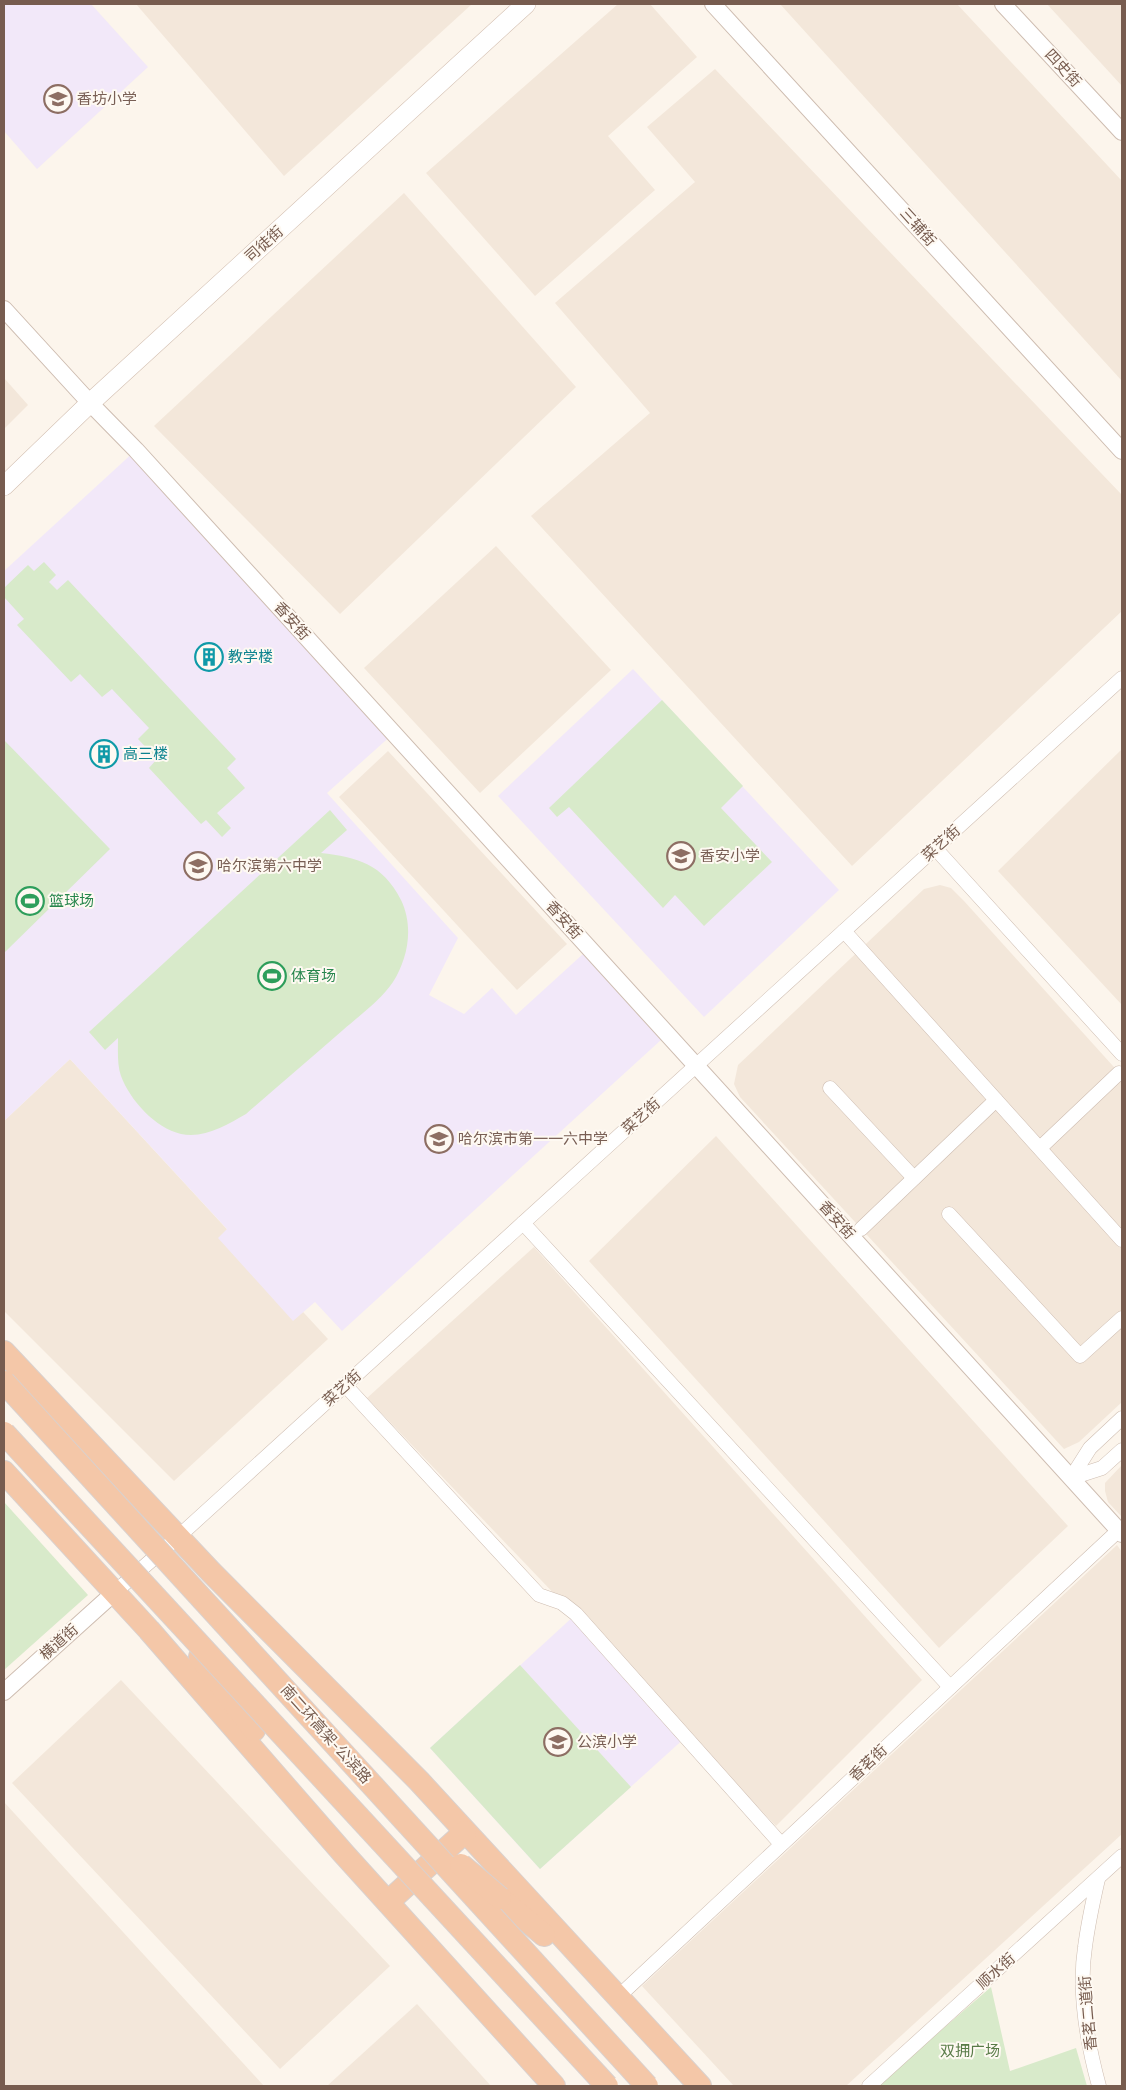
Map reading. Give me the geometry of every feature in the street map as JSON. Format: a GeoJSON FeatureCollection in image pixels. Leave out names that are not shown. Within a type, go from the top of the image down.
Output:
{"type":"FeatureCollection","features":[{"type":"Feature","properties":{"kind":"highway"},"geometry":{"type":"LineString","coordinates":[[4,1352],[178,1537],[419,1781],[700,2086]]}},
{"type":"Feature","properties":{"kind":"highway","name":"南二环高架-公滨路"},"geometry":{"type":"LineString","coordinates":[[4,1382],[647,2086]]}},
{"type":"Feature","properties":{"kind":"highway"},"geometry":{"type":"LineString","coordinates":[[4,1433],[606,2086]]}},
{"type":"Feature","properties":{"kind":"highway"},"geometry":{"type":"LineString","coordinates":[[4,1472],[115,1592],[344,1854],[554,2086]]}},
{"type":"Feature","properties":{"kind":"highway"},"geometry":{"type":"LineString","coordinates":[[168,1613],[344,1854]]}},
{"type":"Feature","properties":{"kind":"highway"},"geometry":{"type":"LineString","coordinates":[[392,1807],[618,1997]]}},
{"type":"Feature","properties":{"kind":"highway"},"geometry":{"type":"LineString","coordinates":[[388,1902],[465,1832]]}},
{"type":"Feature","properties":{"kind":"main road","name":"司徒街"},"geometry":{"type":"LineString","coordinates":[[4,486],[90,403],[526,4]]}},
{"type":"Feature","properties":{"kind":"street","name":"三辅街"},"geometry":{"type":"LineString","coordinates":[[714,4],[1122,451]]}},
{"type":"Feature","properties":{"kind":"street","name":"四史街"},"geometry":{"type":"LineString","coordinates":[[1003,4],[1122,132]]}},
{"type":"Feature","properties":{"kind":"street","name":"香安街"},"geometry":{"type":"LineString","coordinates":[[4,309],[136,450],[1120,1532]]}},
{"type":"Feature","properties":{"kind":"street","name":"菜艺街"},"geometry":{"type":"LineString","coordinates":[[115,1592],[178,1537],[1122,678]]}},
{"type":"Feature","properties":{"kind":"street"},"geometry":{"type":"LineString","coordinates":[[935,848],[1122,1054]]}},
{"type":"Feature","properties":{"kind":"street"},"geometry":{"type":"LineString","coordinates":[[844,931],[1122,1240]]}},
{"type":"Feature","properties":{"kind":"street"},"geometry":{"type":"LineString","coordinates":[[1040,1148],[1119,1073]]}},
{"type":"Feature","properties":{"kind":"street"},"geometry":{"type":"LineString","coordinates":[[830,1088],[914,1178]]}},
{"type":"Feature","properties":{"kind":"street"},"geometry":{"type":"LineString","coordinates":[[861,1229],[996,1100]]}},
{"type":"Feature","properties":{"kind":"street"},"geometry":{"type":"LineString","coordinates":[[949,1214],[1080,1356],[1122,1318]]}},
{"type":"Feature","properties":{"kind":"street"},"geometry":{"type":"LineString","coordinates":[[523,1223],[950,1687]]}},
{"type":"Feature","properties":{"kind":"street"},"geometry":{"type":"LineString","coordinates":[[345,1385],[539,1595],[562,1603],[576,1614],[781,1844]]}},
{"type":"Feature","properties":{"kind":"street"},"geometry":{"type":"LineString","coordinates":[[1071,1478],[1090,1448],[1122,1418]]}},
{"type":"Feature","properties":{"kind":"street"},"geometry":{"type":"LineString","coordinates":[[1071,1478],[1102,1468],[1122,1450]]}},
{"type":"Feature","properties":{"kind":"street","name":"香茗街"},"geometry":{"type":"LineString","coordinates":[[618,1997],[950,1687],[1120,1532]]}},
{"type":"Feature","properties":{"kind":"street","name":"横道街"},"geometry":{"type":"LineString","coordinates":[[4,1692],[115,1592]]}},
{"type":"Feature","properties":{"kind":"street","name":"顺水街"},"geometry":{"type":"LineString","coordinates":[[869,2086],[1122,1856]]}},
{"type":"Feature","properties":{"kind":"street","name":"香茗二道街"},"geometry":{"type":"LineString","coordinates":[[1098,1879],[1084,1948],[1083,1998],[1091,2056],[1099,2086]]}},
{"type":"Feature","properties":{"kind":"shaded area","name":"香坊小学"},"geometry":{"type":"Polygon","coordinates":[[[4,4],[91,4],[148,67],[37,169],[4,131],[4,4]]]}},
{"type":"Feature","properties":{"kind":"shaded area"},"geometry":{"type":"Polygon","coordinates":[[[136,4],[472,4],[284,176],[136,4]]]}},
{"type":"Feature","properties":{"kind":"shaded area"},"geometry":{"type":"Polygon","coordinates":[[[618,4],[650,4],[697,57],[608,136],[655,190],[535,296],[426,173],[618,4]]]}},
{"type":"Feature","properties":{"kind":"shaded area"},"geometry":{"type":"Polygon","coordinates":[[[780,4],[957,4],[1122,181],[1122,381],[780,4]]]}},
{"type":"Feature","properties":{"kind":"shaded area"},"geometry":{"type":"Polygon","coordinates":[[[1047,4],[1122,4],[1122,86],[1047,4]]]}},
{"type":"Feature","properties":{"kind":"shaded area"},"geometry":{"type":"Polygon","coordinates":[[[715,69],[1122,495],[1122,611],[852,866],[531,516],[650,413],[555,303],[695,182],[647,127],[715,69]]]}},
{"type":"Feature","properties":{"kind":"shaded area"},"geometry":{"type":"Polygon","coordinates":[[[404,193],[576,387],[340,614],[154,426],[404,193]]]}},
{"type":"Feature","properties":{"kind":"shaded area"},"geometry":{"type":"Polygon","coordinates":[[[4,378],[28,405],[4,429],[4,378]]]}},
{"type":"Feature","properties":{"kind":"shaded area","name":"哈尔滨第六中学"},"geometry":{"type":"Polygon","coordinates":[[[136,450],[394,733],[327,793],[458,938],[429,995],[464,1014],[492,988],[516,1015],[583,954],[661,1040],[342,1331],[315,1302],[293,1321],[218,1238],[227,1229],[70,1059],[4,1121],[4,571],[136,450]]]}},
{"type":"Feature","properties":{"kind":"shaded area"},"geometry":{"type":"Polygon","coordinates":[[[496,546],[611,670],[480,793],[364,668],[496,546]]]}},
{"type":"Feature","properties":{"kind":"shaded area","name":"香安小学"},"geometry":{"type":"Polygon","coordinates":[[[633,669],[839,890],[704,1017],[498,796],[633,669]]]}},
{"type":"Feature","properties":{"kind":"shaded area"},"geometry":{"type":"Polygon","coordinates":[[[1122,749],[1122,1005],[998,871],[1122,749]]]}},
{"type":"Feature","properties":{"kind":"shaded area"},"geometry":{"type":"Polygon","coordinates":[[[388,751],[567,944],[517,990],[339,797],[388,751]]]}},
{"type":"Feature","properties":{"kind":"shaded area"},"geometry":{"type":"Polygon","coordinates":[[[940,885],[951,888],[964,901],[1122,1076],[1122,1402],[1079,1442],[1064,1449],[740,1097],[734,1084],[738,1065],[924,889],[940,885]]]}},
{"type":"Feature","properties":{"kind":"shaded area"},"geometry":{"type":"Polygon","coordinates":[[[70,1059],[328,1339],[174,1481],[4,1311],[4,1121],[70,1059]]]}},
{"type":"Feature","properties":{"kind":"shaded area"},"geometry":{"type":"Polygon","coordinates":[[[716,1136],[1068,1526],[939,1648],[589,1261],[716,1136]]]}},
{"type":"Feature","properties":{"kind":"shaded area"},"geometry":{"type":"Polygon","coordinates":[[[534,1247],[922,1680],[776,1826],[367,1398],[534,1247]]]}},
{"type":"Feature","properties":{"kind":"shaded area"},"geometry":{"type":"Polygon","coordinates":[[[1122,1465],[1122,1517],[1108,1502],[1105,1483],[1122,1465]]]}},
{"type":"Feature","properties":{"kind":"shaded area"},"geometry":{"type":"Polygon","coordinates":[[[1117,1545],[1122,1552],[1122,1834],[846,2086],[734,2086],[642,1986],[1117,1545]]]}},
{"type":"Feature","properties":{"kind":"shaded area","name":"公滨小学"},"geometry":{"type":"Polygon","coordinates":[[[576,1614],[687,1736],[540,1869],[430,1748],[576,1614]]]}},
{"type":"Feature","properties":{"kind":"shaded area"},"geometry":{"type":"Polygon","coordinates":[[[121,1680],[390,1966],[280,2069],[12,1783],[121,1680]]]}},
{"type":"Feature","properties":{"kind":"shaded area"},"geometry":{"type":"Polygon","coordinates":[[[4,1802],[264,2086],[4,2086],[4,1802]]]}},
{"type":"Feature","properties":{"kind":"shaded area"},"geometry":{"type":"Polygon","coordinates":[[[417,2004],[491,2086],[327,2086],[417,2004]]]}},
{"type":"Feature","properties":{"kind":"green space"},"geometry":{"type":"Polygon","coordinates":[[[44,562],[56,575],[49,582],[57,590],[68,580],[236,759],[227,768],[245,788],[217,813],[231,828],[222,837],[206,820],[201,824],[149,768],[157,759],[138,739],[149,728],[112,689],[102,697],[80,674],[71,682],[17,625],[24,619],[4,597],[4,588],[28,565],[34,571],[44,562]]]}},
{"type":"Feature","properties":{"kind":"green space"},"geometry":{"type":"Polygon","coordinates":[[[662,700],[743,786],[721,808],[772,862],[704,926],[675,895],[663,908],[569,807],[557,817],[549,808],[662,700]]]}},
{"type":"Feature","properties":{"kind":"green space","name":"篮球场"},"geometry":{"type":"Polygon","coordinates":[[[4,740],[110,849],[4,953],[4,740]]]}},
{"type":"Feature","properties":{"kind":"green space","name":"体育场"},"geometry":{"type":"Polygon","coordinates":[[[330,810],[347,830],[321,853],[357,860],[377,870],[394,888],[401,900],[407,921],[408,942],[398,973],[388,989],[376,1001],[246,1114],[207,1133],[190,1135],[171,1131],[145,1112],[125,1085],[119,1067],[118,1038],[105,1050],[89,1032],[330,810]]]}},
{"type":"Feature","properties":{"kind":"green space"},"geometry":{"type":"Polygon","coordinates":[[[4,1502],[88,1595],[4,1670],[4,1502]]]}},
{"type":"Feature","properties":{"kind":"green space","name":"公滨小学"},"geometry":{"type":"Polygon","coordinates":[[[520,1665],[631,1787],[540,1869],[430,1748],[520,1665]]]}},
{"type":"Feature","properties":{"kind":"green space","name":"双拥广场"},"geometry":{"type":"Polygon","coordinates":[[[991,1987],[1010,2071],[1076,2048],[1087,2086],[877,2086],[991,1987]]]}},
{"type":"Feature","properties":{"kind":"place","name":"香坊小学"},"geometry":{"type":"Point","coordinates":[58,99]}},
{"type":"Feature","properties":{"kind":"place","name":"教学楼"},"geometry":{"type":"Point","coordinates":[209,657]}},
{"type":"Feature","properties":{"kind":"place","name":"高三楼"},"geometry":{"type":"Point","coordinates":[104,754]}},
{"type":"Feature","properties":{"kind":"place","name":"香安小学"},"geometry":{"type":"Point","coordinates":[681,856]}},
{"type":"Feature","properties":{"kind":"place","name":"哈尔滨第六中学"},"geometry":{"type":"Point","coordinates":[198,866]}},
{"type":"Feature","properties":{"kind":"place","name":"篮球场"},"geometry":{"type":"Point","coordinates":[30,901]}},
{"type":"Feature","properties":{"kind":"place","name":"体育场"},"geometry":{"type":"Point","coordinates":[272,976]}},
{"type":"Feature","properties":{"kind":"place","name":"哈尔滨市第一一六中学"},"geometry":{"type":"Point","coordinates":[439,1139]}},
{"type":"Feature","properties":{"kind":"place","name":"公滨小学"},"geometry":{"type":"Point","coordinates":[558,1742]}}]}
